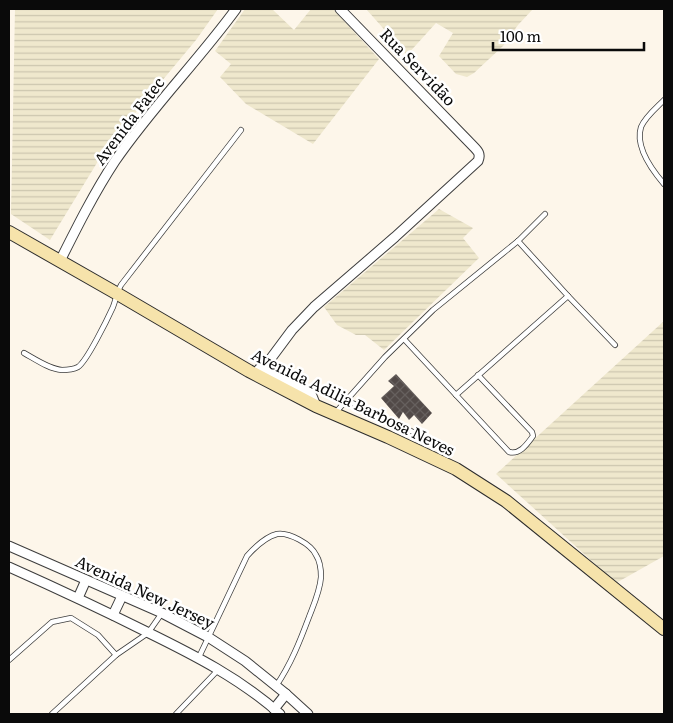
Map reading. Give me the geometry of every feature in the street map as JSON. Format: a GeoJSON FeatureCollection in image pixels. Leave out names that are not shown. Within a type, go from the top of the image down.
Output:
{"type":"FeatureCollection","features":[{"type":"Feature","properties":{"kind":"street","name":"Avenida Fatec"},"geometry":{"type":"LineString","coordinates":[[60,261],[95,192],[116,160],[236,9]]}},
{"type":"Feature","properties":{"kind":"street","name":"Rua Servidão"},"geometry":{"type":"LineString","coordinates":[[262,369],[292,330],[314,307],[395,237],[478,161],[479,153],[473,146],[340,9]]}},
{"type":"Feature","properties":{"kind":"street","name":"Avenida Adilia Barbosa Neves"},"geometry":{"type":"LineString","coordinates":[[9,232],[249,371],[316,406],[456,469],[530,520],[664,629]]}},
{"type":"Feature","properties":{"kind":"street"},"geometry":{"type":"LineString","coordinates":[[249,371],[262,369],[309,392],[316,406]]}},
{"type":"Feature","properties":{"kind":"street","name":"Avenida New Jersey"},"geometry":{"type":"LineString","coordinates":[[9,546],[162,613],[208,636],[246,661],[308,714]]}},
{"type":"Feature","properties":{"kind":"street","name":"Avenida New Jersey"},"geometry":{"type":"LineString","coordinates":[[9,567],[78,598],[199,657],[247,687],[277,712]]}},
{"type":"Feature","properties":{"kind":"street"},"geometry":{"type":"LineString","coordinates":[[78,598],[86,580]]}},
{"type":"Feature","properties":{"kind":"street"},"geometry":{"type":"LineString","coordinates":[[113,615],[122,596]]}},
{"type":"Feature","properties":{"kind":"street"},"geometry":{"type":"LineString","coordinates":[[277,712],[286,694]]}},
{"type":"Feature","properties":{"kind":"lane"},"geometry":{"type":"LineString","coordinates":[[664,100],[641,126],[639,137],[645,155],[656,175],[664,184]]}},
{"type":"Feature","properties":{"kind":"lane"},"geometry":{"type":"LineString","coordinates":[[24,353],[52,368],[63,370],[78,367],[85,359],[113,305],[116,293],[241,130]]}},
{"type":"Feature","properties":{"kind":"lane"},"geometry":{"type":"LineString","coordinates":[[334,414],[385,357],[433,310],[518,241],[545,214]]}},
{"type":"Feature","properties":{"kind":"lane"},"geometry":{"type":"LineString","coordinates":[[518,241],[615,345]]}},
{"type":"Feature","properties":{"kind":"lane"},"geometry":{"type":"LineString","coordinates":[[456,395],[568,296]]}},
{"type":"Feature","properties":{"kind":"lane"},"geometry":{"type":"LineString","coordinates":[[404,339],[509,452],[514,453],[520,450],[532,438],[532,432],[478,375]]}},
{"type":"Feature","properties":{"kind":"lane"},"geometry":{"type":"LineString","coordinates":[[346,400],[438,444]]}},
{"type":"Feature","properties":{"kind":"lane"},"geometry":{"type":"LineString","coordinates":[[199,657],[242,564],[254,548],[268,538],[280,534],[294,538],[309,546],[316,555],[321,570],[320,586],[295,653],[276,686]]}},
{"type":"Feature","properties":{"kind":"lane"},"geometry":{"type":"LineString","coordinates":[[52,714],[116,655],[148,633],[162,613]]}},
{"type":"Feature","properties":{"kind":"lane"},"geometry":{"type":"LineString","coordinates":[[9,660],[52,622],[71,618],[98,635],[116,655]]}},
{"type":"Feature","properties":{"kind":"lane"},"geometry":{"type":"LineString","coordinates":[[176,714],[218,670]]}},
{"type":"Feature","properties":{"kind":"shaded area"},"geometry":{"type":"Polygon","coordinates":[[[15,9],[218,9],[196,40],[106,148],[50,240],[11,214],[15,9]]]}},
{"type":"Feature","properties":{"kind":"shaded area"},"geometry":{"type":"Polygon","coordinates":[[[245,9],[272,9],[294,30],[311,9],[333,9],[379,59],[313,144],[246,104],[220,77],[231,64],[215,51],[245,9]]]}},
{"type":"Feature","properties":{"kind":"shaded area"},"geometry":{"type":"Polygon","coordinates":[[[366,9],[533,9],[518,25],[503,46],[474,73],[467,77],[456,74],[439,56],[453,33],[436,23],[407,55],[366,9]]]}},
{"type":"Feature","properties":{"kind":"shaded area"},"geometry":{"type":"Polygon","coordinates":[[[439,209],[473,228],[463,238],[479,258],[384,350],[365,335],[356,335],[337,325],[324,307],[439,209]]]}},
{"type":"Feature","properties":{"kind":"shaded area"},"geometry":{"type":"Polygon","coordinates":[[[664,321],[664,556],[616,583],[496,474],[664,321]]]}},
{"type":"Feature","properties":{"kind":"building"},"geometry":{"type":"Polygon","coordinates":[[[396,374],[432,413],[422,424],[414,415],[409,420],[403,412],[399,419],[381,398],[394,386],[388,381],[396,374]]]}}]}
